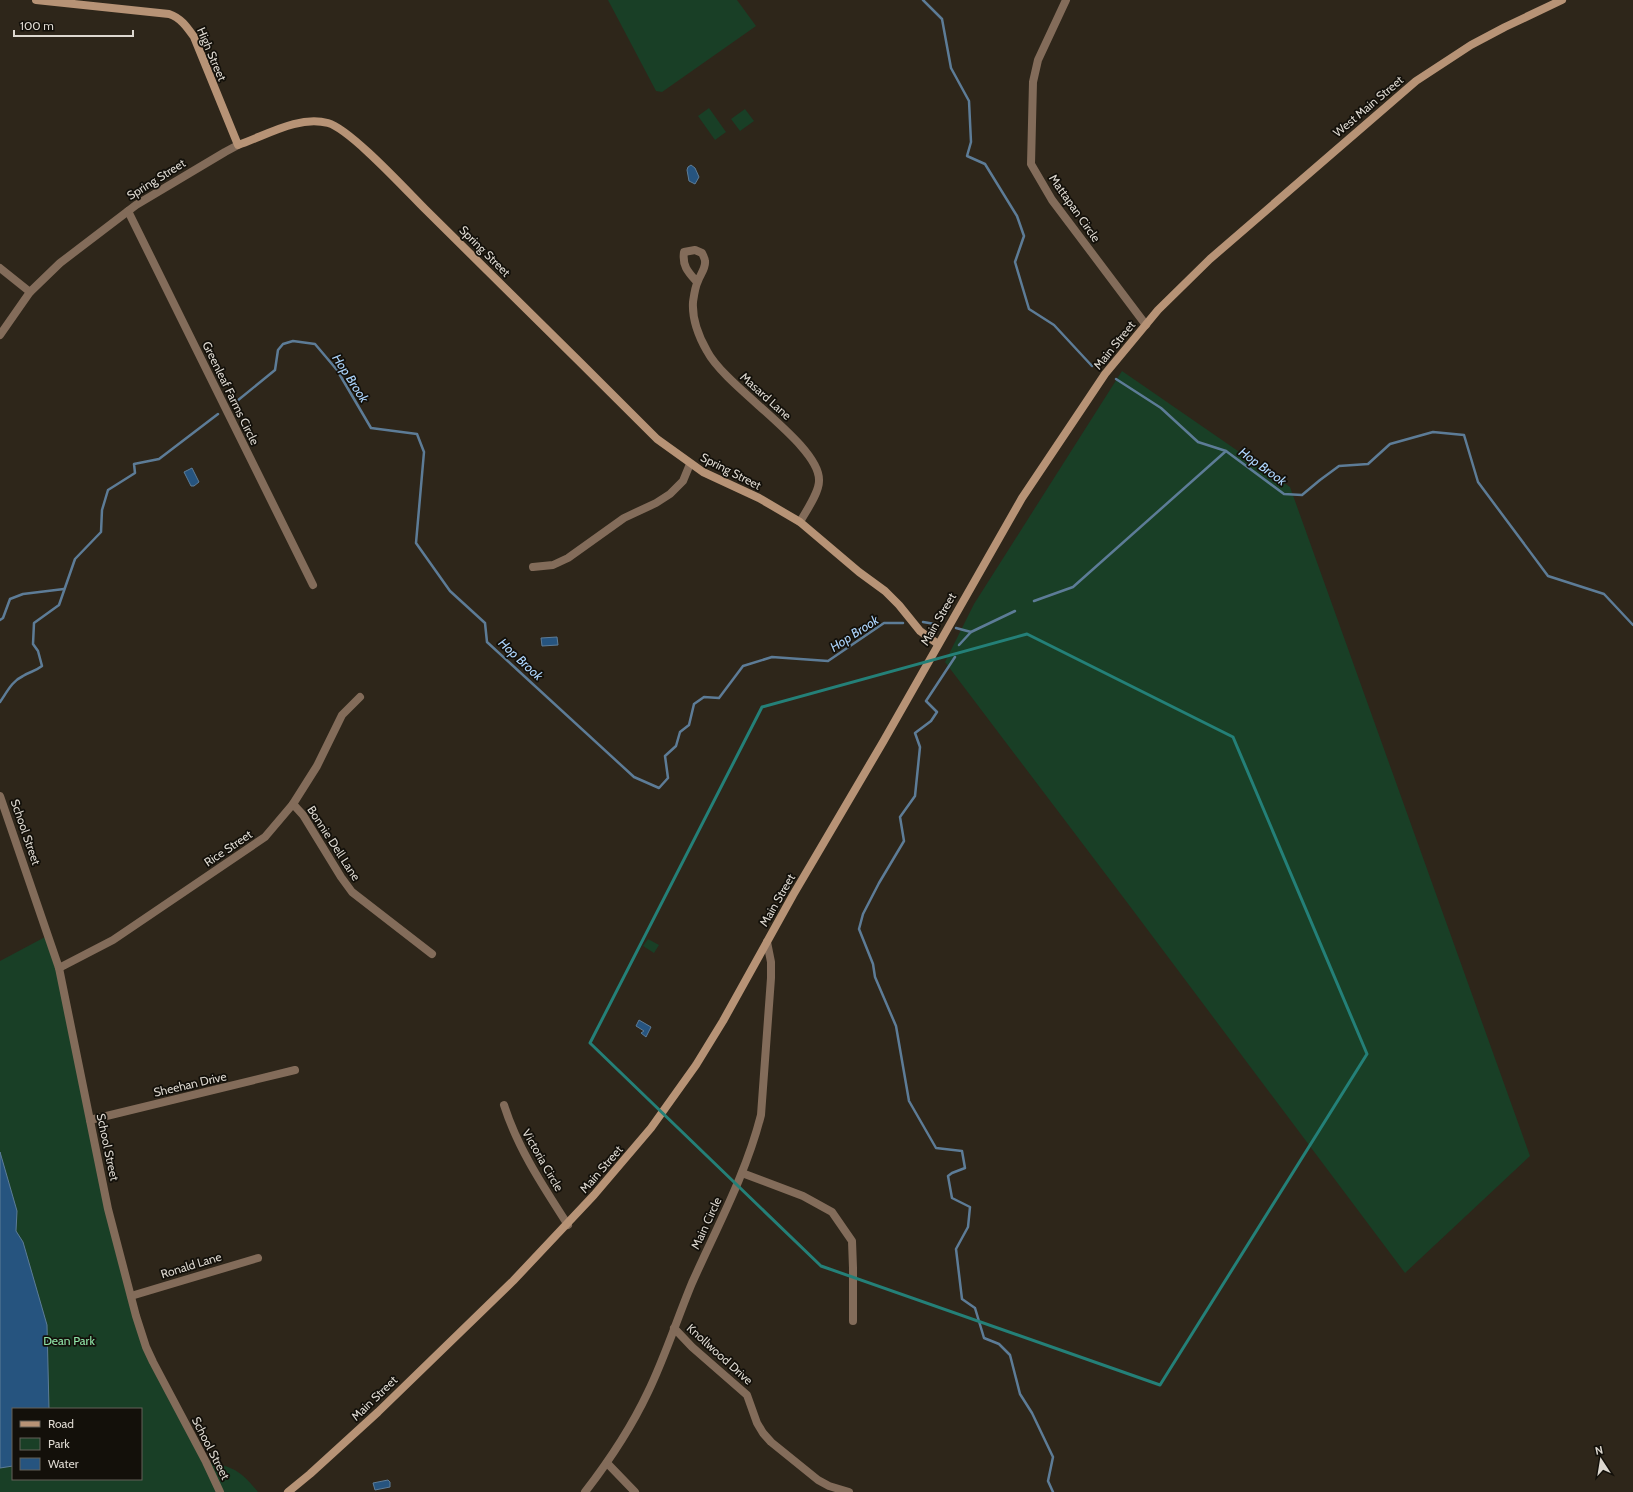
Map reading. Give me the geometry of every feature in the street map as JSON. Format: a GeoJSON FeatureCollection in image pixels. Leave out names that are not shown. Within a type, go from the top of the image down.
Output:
{"type":"FeatureCollection","features":[{"type":"Feature","properties":{"kind":"main road","name":"High Street"},"geometry":{"type":"LineString","coordinates":[[36,0],[176,16],[186,25],[194,37],[238,145]]}},
{"type":"Feature","properties":{"kind":"main road","name":"West Main Street"},"geometry":{"type":"LineString","coordinates":[[1210,259],[1416,81],[1471,45],[1557,1]]}},
{"type":"Feature","properties":{"kind":"main road","name":"Spring Street"},"geometry":{"type":"LineString","coordinates":[[238,145],[301,123],[323,122],[330,123],[339,128],[397,181],[657,439],[703,472],[759,498],[800,522],[859,572],[885,591],[899,605],[920,631],[938,644]]}},
{"type":"Feature","properties":{"kind":"main road","name":"Main Street"},"geometry":{"type":"LineString","coordinates":[[288,1492],[378,1412],[512,1281],[568,1224],[626,1159],[651,1128],[696,1065],[724,1020],[767,942],[1022,498],[1105,374],[1158,310],[1210,259]]}},
{"type":"Feature","properties":{"kind":"street","name":"Mattapan Circle"},"geometry":{"type":"LineString","coordinates":[[1066,0],[1035,69],[1033,82],[1031,164],[1052,200],[1146,325]]}},
{"type":"Feature","properties":{"kind":"street","name":"Spring Street"},"geometry":{"type":"LineString","coordinates":[[0,335],[30,292],[60,263],[128,211],[199,167],[238,145]]}},
{"type":"Feature","properties":{"kind":"street","name":"Greenleaf Farms Circle"},"geometry":{"type":"LineString","coordinates":[[128,211],[313,585]]}},
{"type":"Feature","properties":{"kind":"street"},"geometry":{"type":"LineString","coordinates":[[0,268],[30,292]]}},
{"type":"Feature","properties":{"kind":"street","name":"Masard Lane"},"geometry":{"type":"LineString","coordinates":[[697,282],[693,302],[696,323],[707,351],[726,376],[745,395],[777,421],[802,447],[818,472],[819,481],[817,489],[800,522]]}},
{"type":"Feature","properties":{"kind":"street"},"geometry":{"type":"LineString","coordinates":[[533,567],[553,565],[568,558],[624,518],[656,503],[670,494],[683,482],[690,464]]}},
{"type":"Feature","properties":{"kind":"street","name":"Rice Street"},"geometry":{"type":"LineString","coordinates":[[59,968],[112,940],[255,845],[272,829],[293,804],[317,766],[342,716],[360,697]]}},
{"type":"Feature","properties":{"kind":"street","name":"School Street"},"geometry":{"type":"LineString","coordinates":[[0,796],[59,968],[108,1209],[141,1333],[153,1362],[206,1462],[220,1492]]}},
{"type":"Feature","properties":{"kind":"street","name":"Bonnie Dell Lane"},"geometry":{"type":"LineString","coordinates":[[293,804],[301,812],[341,877],[352,892],[432,954]]}},
{"type":"Feature","properties":{"kind":"street","name":"Main Circle"},"geometry":{"type":"LineString","coordinates":[[585,1492],[607,1463],[649,1392],[692,1284],[742,1173],[761,1115],[771,978],[771,962],[767,942]]}},
{"type":"Feature","properties":{"kind":"street","name":"Sheehan Drive"},"geometry":{"type":"LineString","coordinates":[[90,1120],[295,1070]]}},
{"type":"Feature","properties":{"kind":"street","name":"Victoria Circle"},"geometry":{"type":"LineString","coordinates":[[504,1105],[525,1157],[568,1224]]}},
{"type":"Feature","properties":{"kind":"street"},"geometry":{"type":"LineString","coordinates":[[742,1173],[803,1196],[832,1212],[852,1241],[853,1321]]}},
{"type":"Feature","properties":{"kind":"street","name":"Ronald Lane"},"geometry":{"type":"LineString","coordinates":[[131,1296],[258,1258]]}},
{"type":"Feature","properties":{"kind":"street","name":"Knollwood Drive"},"geometry":{"type":"LineString","coordinates":[[674,1328],[692,1347],[747,1394],[757,1423],[763,1434],[771,1442],[818,1480],[829,1486],[849,1492]]}},
{"type":"Feature","properties":{"kind":"street"},"geometry":{"type":"LineString","coordinates":[[607,1463],[636,1492]]}},
{"type":"Feature","properties":{"kind":"highlighted area"},"geometry":{"type":"Polygon","coordinates":[[[1027,634],[1233,737],[1367,1054],[1160,1385],[821,1266],[590,1043],[762,707],[1027,634]]]}},
{"type":"Feature","properties":{"kind":"green space"},"geometry":{"type":"Polygon","coordinates":[[[608,0],[737,0],[756,26],[662,92],[656,91],[608,0]]]}},
{"type":"Feature","properties":{"kind":"green space"},"geometry":{"type":"Polygon","coordinates":[[[709,108],[726,132],[715,140],[698,116],[709,108]]]}},
{"type":"Feature","properties":{"kind":"green space"},"geometry":{"type":"Polygon","coordinates":[[[745,109],[754,121],[740,131],[731,119],[745,109]]]}},
{"type":"Feature","properties":{"kind":"green space"},"geometry":{"type":"Polygon","coordinates":[[[1122,371],[1290,487],[1530,1156],[1405,1273],[945,662],[974,604],[1122,371]]]}},
{"type":"Feature","properties":{"kind":"green space","name":"Dean Park"},"geometry":{"type":"Polygon","coordinates":[[[47,936],[56,967],[132,1315],[206,1462],[223,1465],[236,1471],[241,1474],[258,1492],[0,1492],[0,961],[47,936]]]}},
{"type":"Feature","properties":{"kind":"green space"},"geometry":{"type":"Polygon","coordinates":[[[648,939],[659,945],[654,953],[643,946],[648,939]]]}},
{"type":"Feature","properties":{"kind":"water"},"geometry":{"type":"Polygon","coordinates":[[[691,165],[695,168],[699,177],[695,184],[689,181],[687,170],[691,165]]]}},
{"type":"Feature","properties":{"kind":"water"},"geometry":{"type":"Polygon","coordinates":[[[192,468],[199,482],[194,486],[191,486],[184,472],[192,468]]]}},
{"type":"Feature","properties":{"kind":"water"},"geometry":{"type":"Polygon","coordinates":[[[557,637],[558,645],[542,646],[541,638],[557,637]]]}},
{"type":"Feature","properties":{"kind":"water"},"geometry":{"type":"Polygon","coordinates":[[[639,1020],[651,1027],[646,1037],[641,1033],[644,1031],[636,1026],[639,1020]]]}},
{"type":"Feature","properties":{"kind":"water"},"geometry":{"type":"Polygon","coordinates":[[[0,1152],[17,1211],[16,1231],[23,1242],[47,1325],[49,1408],[12,1408],[12,1466],[0,1468],[0,1152]]]}},
{"type":"Feature","properties":{"kind":"water"},"geometry":{"type":"Polygon","coordinates":[[[388,1480],[390,1482],[390,1487],[375,1490],[373,1483],[388,1480]]]}},
{"type":"Feature","properties":{"kind":"waterway"},"geometry":{"type":"LineString","coordinates":[[923,0],[942,19],[951,68],[969,101],[971,142],[967,156],[985,164],[1017,216],[1024,236],[1015,262],[1029,309],[1054,325],[1092,366]]}},
{"type":"Feature","properties":{"kind":"waterway","name":"Hop Brook"},"geometry":{"type":"LineString","coordinates":[[237,401],[275,370],[278,350],[283,344],[293,341],[315,344],[337,370],[371,428],[417,434],[424,452],[416,543],[450,591],[485,623],[487,642],[634,777],[659,788],[668,778],[665,756],[676,746],[680,732],[689,725],[694,704],[704,697],[719,698],[743,666],[772,657],[828,661],[884,623],[903,623]]}},
{"type":"Feature","properties":{"kind":"waterway"},"geometry":{"type":"LineString","coordinates":[[1116,379],[1161,408],[1198,442],[1226,451]]}},
{"type":"Feature","properties":{"kind":"waterway","name":"Hop Brook"},"geometry":{"type":"LineString","coordinates":[[0,702],[10,687],[19,678],[42,666],[38,651],[33,644],[34,623],[59,605],[75,559],[101,532],[102,510],[108,490],[135,473],[134,464],[159,459],[218,414]]}},
{"type":"Feature","properties":{"kind":"waterway","name":"Hop Brook"},"geometry":{"type":"LineString","coordinates":[[1034,601],[1073,587],[1226,451],[1284,494],[1302,495],[1339,466],[1368,464],[1390,444],[1433,432],[1464,435],[1478,482],[1548,576],[1604,594],[1633,625]]}},
{"type":"Feature","properties":{"kind":"waterway"},"geometry":{"type":"LineString","coordinates":[[0,620],[3,618],[10,599],[23,594],[64,589]]}},
{"type":"Feature","properties":{"kind":"waterway","name":"Hop Brook"},"geometry":{"type":"LineString","coordinates":[[956,628],[971,632],[1015,611]]}},
{"type":"Feature","properties":{"kind":"waterway","name":"Hop Brook"},"geometry":{"type":"LineString","coordinates":[[923,622],[935,624]]}},
{"type":"Feature","properties":{"kind":"waterway"},"geometry":{"type":"LineString","coordinates":[[959,645],[971,632]]}},
{"type":"Feature","properties":{"kind":"waterway"},"geometry":{"type":"LineString","coordinates":[[955,657],[926,701],[937,712],[931,721],[915,733],[920,747],[915,796],[900,817],[904,841],[879,883],[863,914],[859,929],[873,964],[875,977],[896,1026],[909,1101],[936,1148],[962,1151],[965,1168],[948,1176],[952,1198],[970,1207],[968,1227],[956,1249],[962,1299],[975,1308],[984,1338],[999,1344],[1010,1355],[1020,1394],[1032,1413],[1053,1457],[1048,1481],[1053,1492]]}}]}
